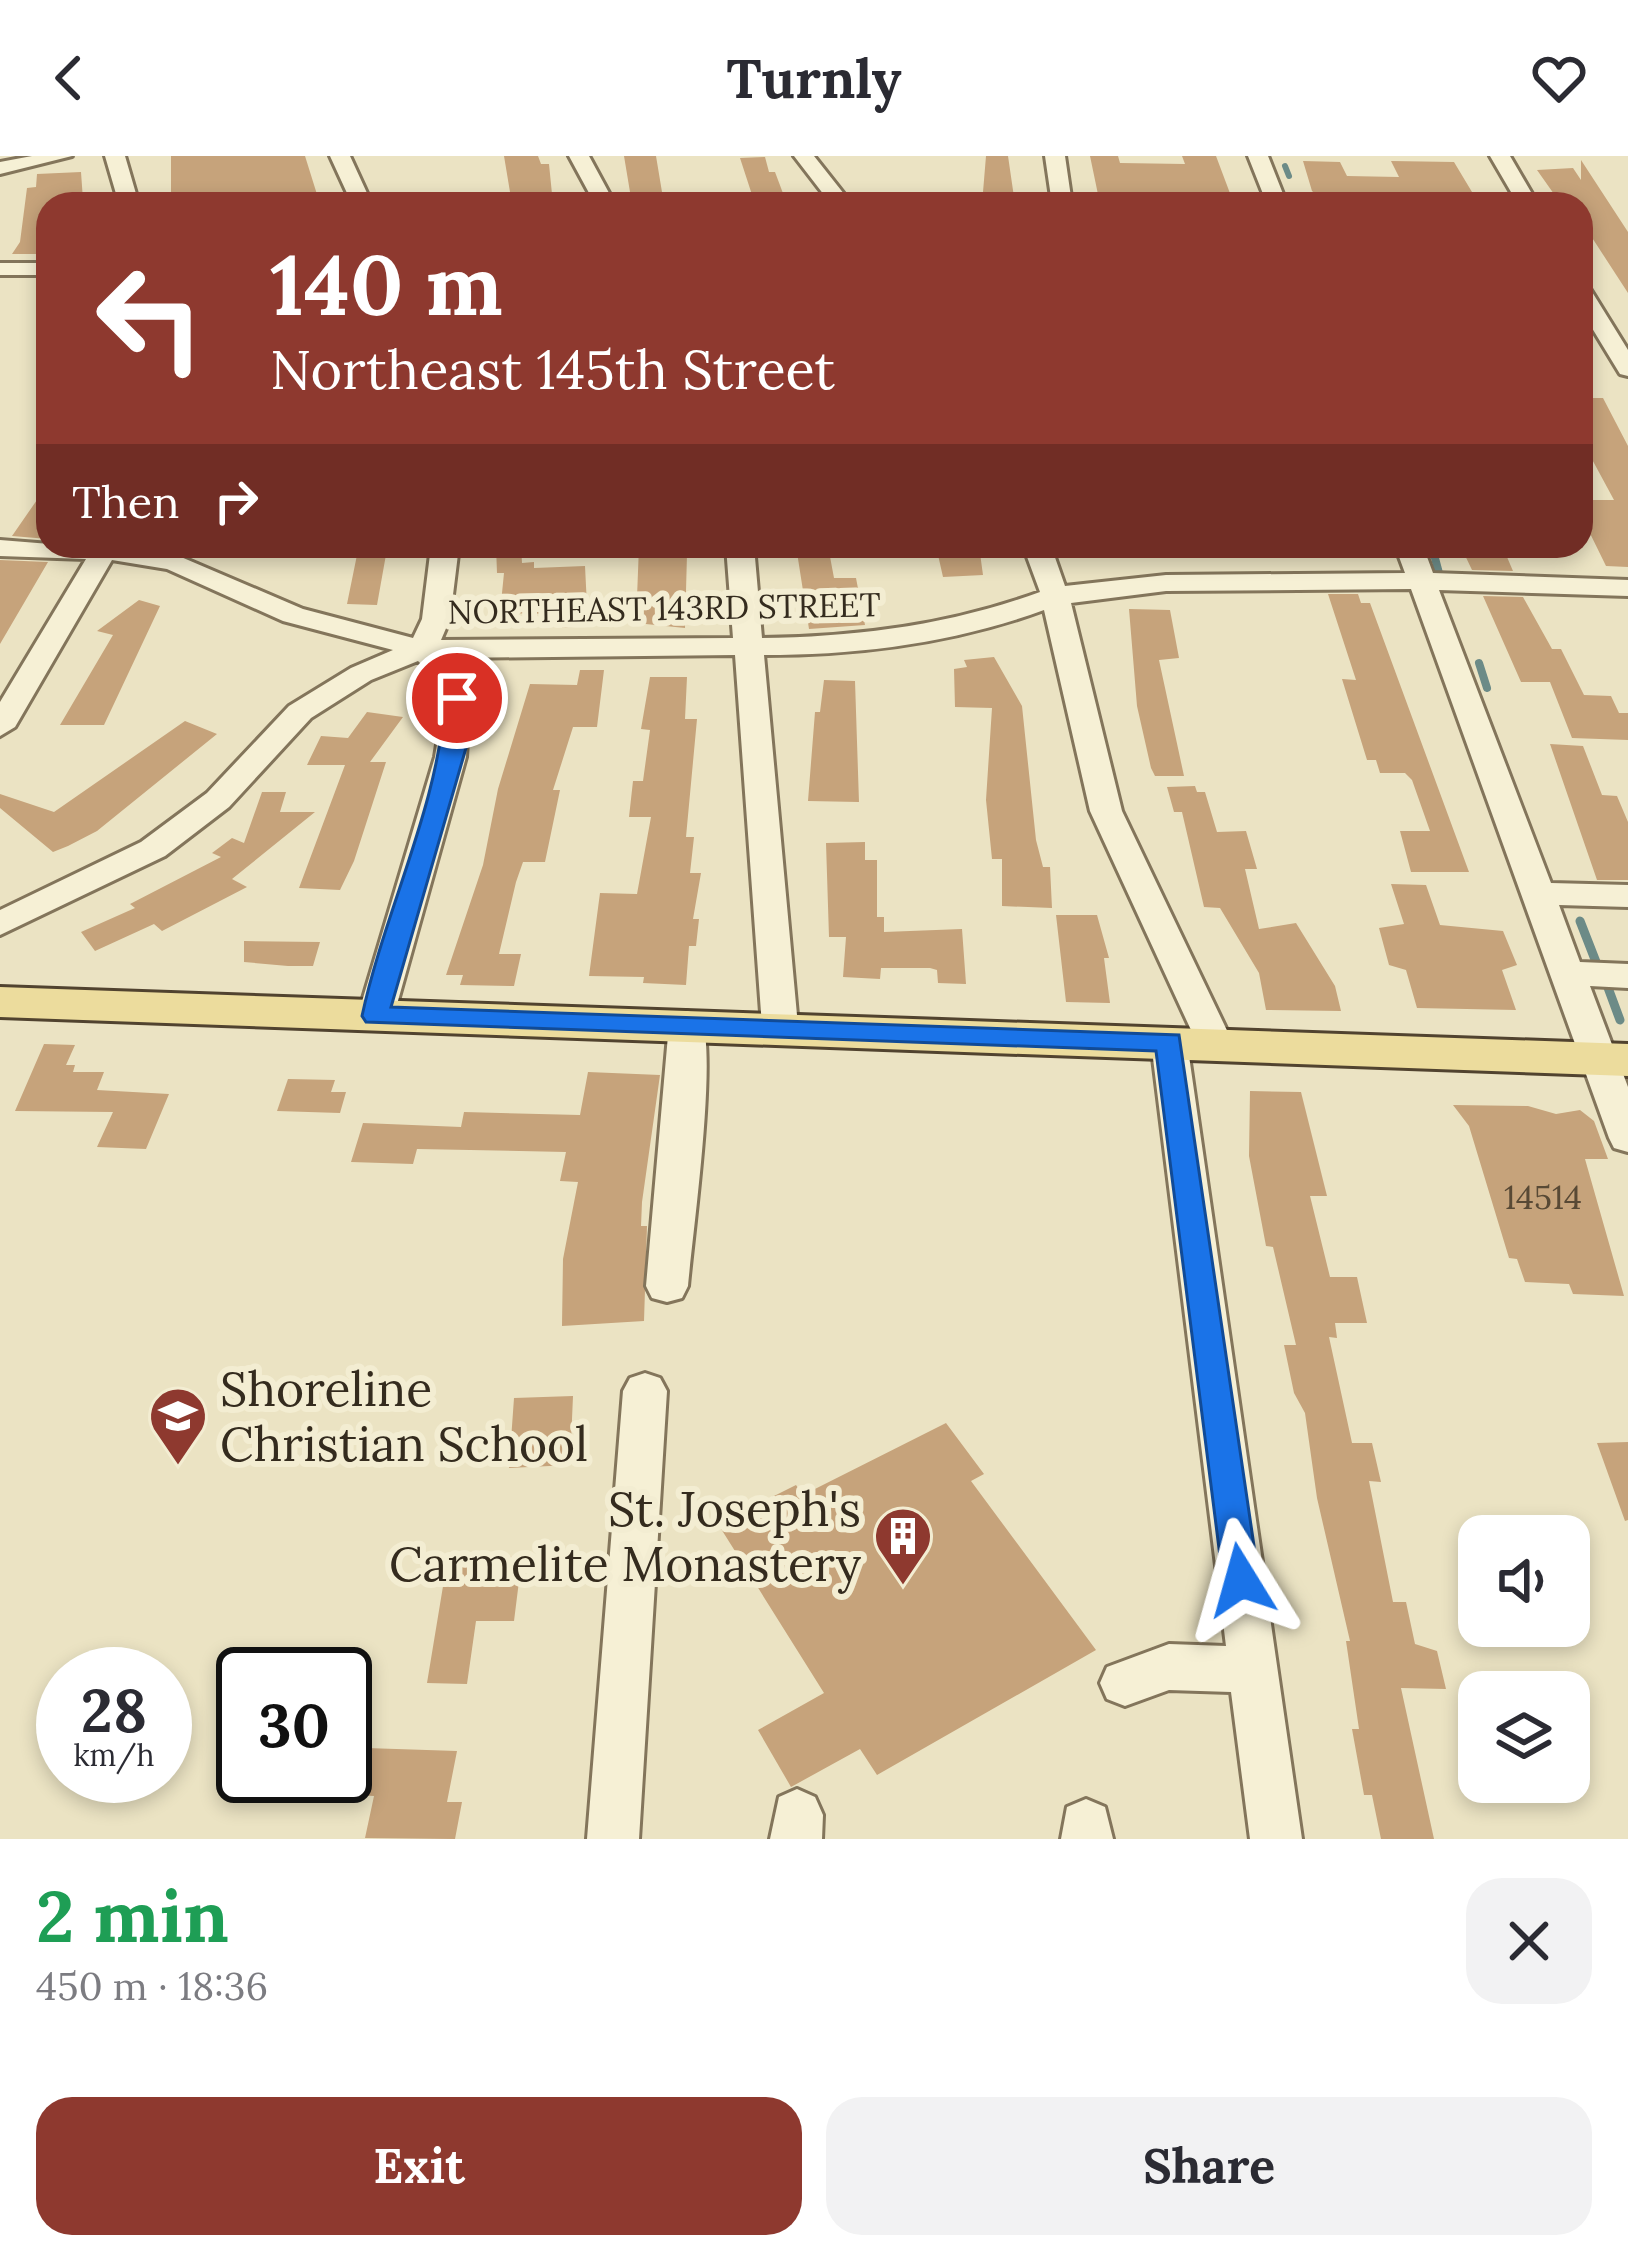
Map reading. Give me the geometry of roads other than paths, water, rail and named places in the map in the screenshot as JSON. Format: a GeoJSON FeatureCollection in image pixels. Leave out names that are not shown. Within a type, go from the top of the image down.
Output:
{"type":"FeatureCollection","features":[{"type":"Feature","properties":{"kind":"main road"},"geometry":{"type":"LineString","coordinates":[[0,1002],[780,1026],[1612,1060]]}},
{"type":"Feature","properties":{"kind":"street"},"geometry":{"type":"LineString","coordinates":[[0,168],[62,156]]}},
{"type":"Feature","properties":{"kind":"street"},"geometry":{"type":"LineString","coordinates":[[115,156],[126,192]]}},
{"type":"Feature","properties":{"kind":"street"},"geometry":{"type":"LineString","coordinates":[[340,156],[356,192]]}},
{"type":"Feature","properties":{"kind":"street"},"geometry":{"type":"LineString","coordinates":[[579,156],[598,192]]}},
{"type":"Feature","properties":{"kind":"street"},"geometry":{"type":"LineString","coordinates":[[804,156],[832,192]]}},
{"type":"Feature","properties":{"kind":"street"},"geometry":{"type":"LineString","coordinates":[[1055,156],[1060,192]]}},
{"type":"Feature","properties":{"kind":"street"},"geometry":{"type":"LineString","coordinates":[[1258,156],[1272,192]]}},
{"type":"Feature","properties":{"kind":"street"},"geometry":{"type":"LineString","coordinates":[[1500,156],[1521,192]]}},
{"type":"Feature","properties":{"kind":"street"},"geometry":{"type":"LineString","coordinates":[[0,269],[36,269]]}},
{"type":"Feature","properties":{"kind":"street"},"geometry":{"type":"LineString","coordinates":[[1593,302],[1628,306]]}},
{"type":"Feature","properties":{"kind":"street"},"geometry":{"type":"LineString","coordinates":[[1593,315],[1628,369]]}},
{"type":"Feature","properties":{"kind":"street","name":"NORTHEAST 143RD STREET"},"geometry":{"type":"LineString","coordinates":[[0,548],[36,548]]}},
{"type":"Feature","properties":{"kind":"street"},"geometry":{"type":"LineString","coordinates":[[0,727],[100,558]]}},
{"type":"Feature","properties":{"kind":"street","name":"NORTHEAST 143RD STREET"},"geometry":{"type":"LineString","coordinates":[[152,558],[193,567],[293,615],[422,649],[749,648],[912,637],[981,623],[1055,596],[1166,583],[1422,580],[1628,588]]}},
{"type":"Feature","properties":{"kind":"street"},"geometry":{"type":"LineString","coordinates":[[0,924],[153,849],[218,800],[300,712],[362,674],[422,649],[436,619],[444,558]]}},
{"type":"Feature","properties":{"kind":"street"},"geometry":{"type":"LineString","coordinates":[[741,558],[780,1026]]}},
{"type":"Feature","properties":{"kind":"street"},"geometry":{"type":"LineString","coordinates":[[1041,558],[1055,596],[1106,811],[1215,1043]]}},
{"type":"Feature","properties":{"kind":"street"},"geometry":{"type":"LineString","coordinates":[[1414,558],[1566,974],[1612,1060],[1628,1138]]}},
{"type":"Feature","properties":{"kind":"street"},"geometry":{"type":"LineString","coordinates":[[376,1016],[388,959],[456,737],[454,684],[422,649]]}},
{"type":"Feature","properties":{"kind":"street"},"geometry":{"type":"LineString","coordinates":[[1536,894],[1628,896]]}},
{"type":"Feature","properties":{"kind":"street"},"geometry":{"type":"LineString","coordinates":[[1566,974],[1628,976]]}},
{"type":"Feature","properties":{"kind":"street"},"geometry":{"type":"LineString","coordinates":[[667,1286],[687,1078],[686,1024]]}},
{"type":"Feature","properties":{"kind":"street"},"geometry":{"type":"LineString","coordinates":[[1169,1042],[1276,1839]]}},
{"type":"Feature","properties":{"kind":"street"},"geometry":{"type":"LineString","coordinates":[[613,1839],[645,1391]]}},
{"type":"Feature","properties":{"kind":"street"},"geometry":{"type":"LineString","coordinates":[[1125,1683],[1169,1667],[1253,1670]]}},
{"type":"Feature","properties":{"kind":"waterway"},"geometry":{"type":"LineString","coordinates":[[1285,166],[1289,176]]}},
{"type":"Feature","properties":{"kind":"waterway"},"geometry":{"type":"LineString","coordinates":[[1435,558],[1439,573]]}},
{"type":"Feature","properties":{"kind":"waterway"},"geometry":{"type":"LineString","coordinates":[[1479,663],[1487,688]]}},
{"type":"Feature","properties":{"kind":"waterway"},"geometry":{"type":"LineString","coordinates":[[1580,921],[1596,962]]}},
{"type":"Feature","properties":{"kind":"waterway"},"geometry":{"type":"LineString","coordinates":[[1607,985],[1620,1020]]}},
{"type":"Feature","properties":{"kind":"place","name":"Shoreline Christian School"},"geometry":{"type":"Point","coordinates":[178,1467]}},
{"type":"Feature","properties":{"kind":"place","name":"St. Joseph's Carmelite Monastery"},"geometry":{"type":"Point","coordinates":[903,1587]}}]}
